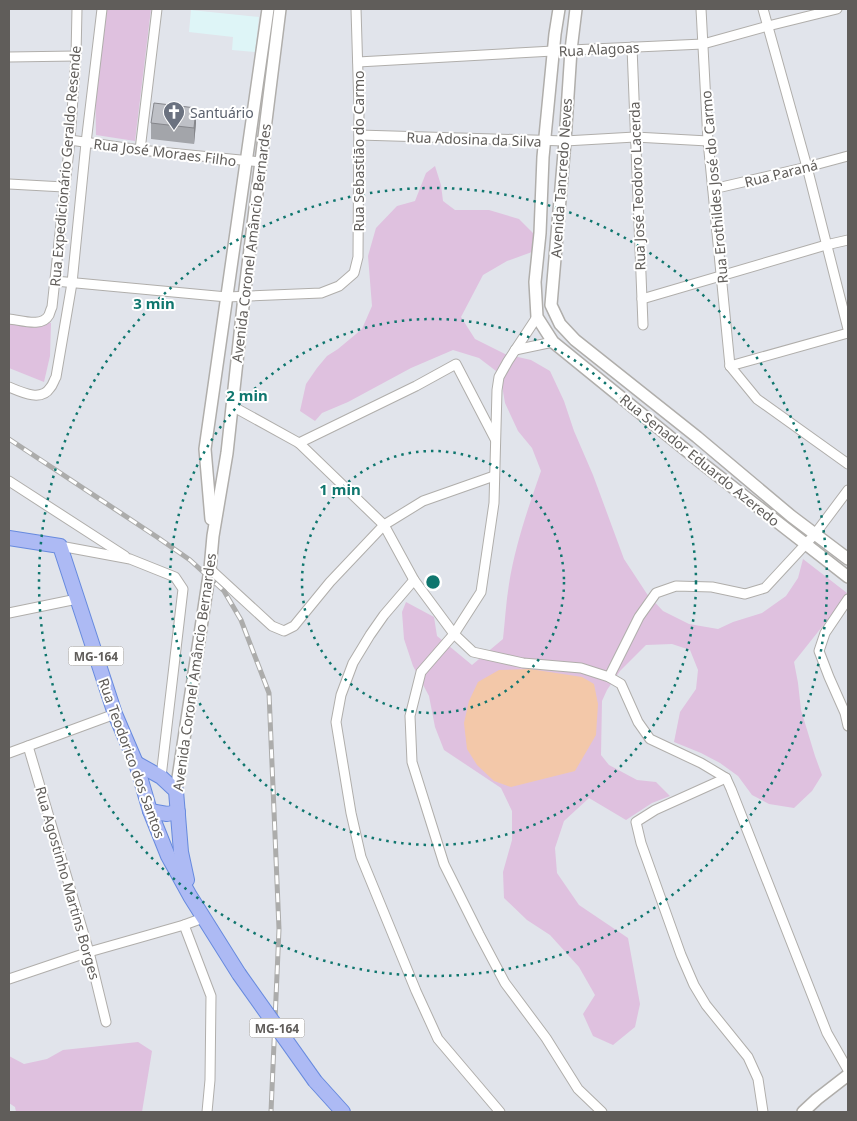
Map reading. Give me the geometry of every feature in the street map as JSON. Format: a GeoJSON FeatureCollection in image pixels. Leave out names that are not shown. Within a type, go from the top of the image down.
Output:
{"type":"FeatureCollection","features":[{"type":"Feature","properties":{"kind":"main road"},"geometry":{"type":"LineString","coordinates":[[9,538],[60,546]]}},
{"type":"Feature","properties":{"kind":"main road","name":"Rua Teodorico dos Santos"},"geometry":{"type":"LineString","coordinates":[[60,546],[116,714],[136,763],[150,810],[168,856],[190,896]]}},
{"type":"Feature","properties":{"kind":"main road"},"geometry":{"type":"LineString","coordinates":[[136,763],[161,778],[176,791]]}},
{"type":"Feature","properties":{"kind":"main road","name":"Avenida Coronel Amâncio Bernardes"},"geometry":{"type":"LineString","coordinates":[[176,791],[181,852],[190,896]]}},
{"type":"Feature","properties":{"kind":"main road"},"geometry":{"type":"LineString","coordinates":[[150,810],[167,814],[178,812]]}},
{"type":"Feature","properties":{"kind":"main road","name":"MG-164"},"geometry":{"type":"LineString","coordinates":[[190,896],[239,974],[315,1081],[343,1112]]}},
{"type":"Feature","properties":{"kind":"street","name":"Rua Expedicionário Geraldo Resende"},"geometry":{"type":"LineString","coordinates":[[9,319],[34,323],[44,321],[49,316],[52,307],[70,140],[76,56],[77,9]]}},
{"type":"Feature","properties":{"kind":"street"},"geometry":{"type":"LineString","coordinates":[[9,388],[25,394],[39,395],[50,390],[56,377],[72,283],[102,9]]}},
{"type":"Feature","properties":{"kind":"street"},"geometry":{"type":"LineString","coordinates":[[140,150],[157,9]]}},
{"type":"Feature","properties":{"kind":"street","name":"Avenida Coronel Amâncio Bernardes"},"geometry":{"type":"LineString","coordinates":[[213,536],[205,449],[268,9]]}},
{"type":"Feature","properties":{"kind":"street","name":"Avenida Coronel Amâncio Bernardes"},"geometry":{"type":"LineString","coordinates":[[176,791],[227,453],[279,9]]}},
{"type":"Feature","properties":{"kind":"street","name":"Rua Sebastião do Carmo"},"geometry":{"type":"LineString","coordinates":[[244,296],[321,293],[339,286],[354,273],[358,258],[359,135],[356,9]]}},
{"type":"Feature","properties":{"kind":"street","name":"Avenida Tancredo Neves"},"geometry":{"type":"LineString","coordinates":[[537,317],[536,282],[543,157],[559,9]]}},
{"type":"Feature","properties":{"kind":"street","name":"Avenida Tancredo Neves"},"geometry":{"type":"LineString","coordinates":[[575,340],[560,324],[551,305],[565,141],[570,50],[576,9]]}},
{"type":"Feature","properties":{"kind":"street","name":"Rua Erothildes José do Carmo"},"geometry":{"type":"LineString","coordinates":[[701,9],[708,142],[730,366]]}},
{"type":"Feature","properties":{"kind":"street"},"geometry":{"type":"LineString","coordinates":[[763,9],[807,167],[848,329]]}},
{"type":"Feature","properties":{"kind":"street","name":"Rua Alagoas"},"geometry":{"type":"LineString","coordinates":[[358,62],[703,44],[836,9]]}},
{"type":"Feature","properties":{"kind":"street","name":"Rua José Teodoro Lacerda"},"geometry":{"type":"LineString","coordinates":[[632,47],[643,325]]}},
{"type":"Feature","properties":{"kind":"street"},"geometry":{"type":"LineString","coordinates":[[9,57],[76,56]]}},
{"type":"Feature","properties":{"kind":"street","name":"Rua Adosina da Silva"},"geometry":{"type":"LineString","coordinates":[[359,135],[545,141],[636,137],[708,142]]}},
{"type":"Feature","properties":{"kind":"street","name":"Rua José Moraes Filho"},"geometry":{"type":"LineString","coordinates":[[70,140],[140,150],[261,162]]}},
{"type":"Feature","properties":{"kind":"street","name":"Rua Paraná"},"geometry":{"type":"LineString","coordinates":[[713,189],[848,156]]}},
{"type":"Feature","properties":{"kind":"street"},"geometry":{"type":"LineString","coordinates":[[9,184],[64,186]]}},
{"type":"Feature","properties":{"kind":"street"},"geometry":{"type":"LineString","coordinates":[[642,299],[848,240]]}},
{"type":"Feature","properties":{"kind":"street"},"geometry":{"type":"LineString","coordinates":[[55,281],[227,297],[244,296]]}},
{"type":"Feature","properties":{"kind":"street"},"geometry":{"type":"LineString","coordinates":[[515,350],[554,342],[537,317],[515,350],[499,377],[494,503],[481,592],[454,634],[421,672],[410,716],[412,762],[444,864],[505,983],[546,1038],[578,1089],[602,1112]]}},
{"type":"Feature","properties":{"kind":"street"},"geometry":{"type":"LineString","coordinates":[[848,333],[730,366],[757,399],[848,464]]}},
{"type":"Feature","properties":{"kind":"street","name":"Rua Senador Eduardo Azeredo"},"geometry":{"type":"LineString","coordinates":[[575,340],[848,559]]}},
{"type":"Feature","properties":{"kind":"street","name":"Rua Senador Eduardo Azeredo"},"geometry":{"type":"LineString","coordinates":[[554,342],[703,464],[848,577]]}},
{"type":"Feature","properties":{"kind":"street"},"geometry":{"type":"LineString","coordinates":[[299,443],[416,386],[456,364],[496,441]]}},
{"type":"Feature","properties":{"kind":"street"},"geometry":{"type":"LineString","coordinates":[[232,406],[299,443],[384,525],[414,580],[454,634],[473,652],[523,663],[582,668],[609,677],[621,684],[638,722],[650,739],[726,778],[827,1033],[848,1070]]}},
{"type":"Feature","properties":{"kind":"street"},"geometry":{"type":"LineString","coordinates":[[210,569],[272,626],[284,631],[294,626],[330,582],[384,525],[423,501],[494,476]]}},
{"type":"Feature","properties":{"kind":"street"},"geometry":{"type":"LineString","coordinates":[[9,480],[130,559]]}},
{"type":"Feature","properties":{"kind":"street"},"geometry":{"type":"LineString","coordinates":[[609,677],[639,617],[656,593],[676,586],[712,587],[745,594],[765,588],[815,534],[848,490]]}},
{"type":"Feature","properties":{"kind":"street"},"geometry":{"type":"LineString","coordinates":[[60,546],[130,559]]}},
{"type":"Feature","properties":{"kind":"street","name":"Avenida Coronel Amâncio Bernardes"},"geometry":{"type":"LineString","coordinates":[[130,559],[175,577],[183,589],[161,778]]}},
{"type":"Feature","properties":{"kind":"street"},"geometry":{"type":"LineString","coordinates":[[414,580],[379,622],[353,663],[341,695],[336,722],[343,768],[361,857],[416,991],[438,1039],[500,1112]]}},
{"type":"Feature","properties":{"kind":"street"},"geometry":{"type":"LineString","coordinates":[[9,613],[77,599]]}},
{"type":"Feature","properties":{"kind":"street"},"geometry":{"type":"LineString","coordinates":[[848,599],[825,634],[819,650],[848,726]]}},
{"type":"Feature","properties":{"kind":"street"},"geometry":{"type":"LineString","coordinates":[[9,754],[116,714]]}},
{"type":"Feature","properties":{"kind":"street","name":"Rua Agostinho Martins Borges"},"geometry":{"type":"LineString","coordinates":[[28,746],[89,952],[106,1022]]}},
{"type":"Feature","properties":{"kind":"street"},"geometry":{"type":"LineString","coordinates":[[726,778],[655,810],[636,822],[644,852],[681,955],[694,985],[726,1032],[748,1057],[758,1079],[763,1112]]}},
{"type":"Feature","properties":{"kind":"street"},"geometry":{"type":"LineString","coordinates":[[9,979],[89,952],[203,918]]}},
{"type":"Feature","properties":{"kind":"street"},"geometry":{"type":"LineString","coordinates":[[184,925],[211,996],[210,1080],[206,1112]]}},
{"type":"Feature","properties":{"kind":"street"},"geometry":{"type":"LineString","coordinates":[[803,1112],[848,1075]]}},
{"type":"Feature","properties":{"kind":"shaded area"},"geometry":{"type":"Polygon","coordinates":[[[98,9],[151,9],[135,141],[96,135],[95,72],[98,9]]]}},
{"type":"Feature","properties":{"kind":"shaded area"},"geometry":{"type":"Polygon","coordinates":[[[191,10],[259,17],[255,52],[232,50],[233,37],[189,32],[191,10]]]}},
{"type":"Feature","properties":{"kind":"shaded area"},"geometry":{"type":"Polygon","coordinates":[[[435,166],[441,185],[443,201],[455,210],[489,210],[519,219],[534,234],[532,252],[507,261],[483,275],[461,317],[475,339],[505,354],[531,360],[550,371],[564,401],[624,559],[647,594],[663,611],[689,624],[718,629],[762,613],[786,596],[798,578],[803,559],[847,593],[794,662],[801,710],[822,775],[812,791],[794,808],[769,804],[752,795],[738,776],[720,763],[674,742],[680,712],[696,689],[698,670],[690,650],[672,644],[646,645],[620,671],[607,690],[602,701],[601,755],[609,765],[637,780],[656,782],[670,796],[652,803],[626,820],[589,798],[564,821],[555,848],[557,873],[579,905],[628,938],[640,1004],[635,1027],[613,1045],[593,1036],[583,1014],[595,995],[579,967],[550,935],[527,920],[504,898],[503,872],[512,840],[512,811],[501,788],[444,750],[435,727],[429,696],[413,666],[404,639],[402,612],[406,602],[434,617],[437,636],[472,665],[503,639],[508,591],[518,541],[541,471],[532,448],[518,431],[505,403],[500,374],[479,358],[453,350],[411,368],[348,402],[322,413],[315,421],[300,411],[306,384],[327,356],[362,329],[372,306],[368,256],[376,228],[397,206],[415,201],[426,173],[435,166]]]}},
{"type":"Feature","properties":{"kind":"shaded area"},"geometry":{"type":"Polygon","coordinates":[[[9,316],[51,323],[50,356],[44,382],[9,368],[9,316]]]}},
{"type":"Feature","properties":{"kind":"shaded area"},"geometry":{"type":"Polygon","coordinates":[[[530,669],[582,677],[594,684],[598,704],[596,735],[575,771],[511,787],[494,781],[477,765],[467,749],[464,723],[469,701],[478,682],[499,670],[530,669]]]}},
{"type":"Feature","properties":{"kind":"shaded area"},"geometry":{"type":"Polygon","coordinates":[[[138,1042],[152,1051],[142,1112],[16,1112],[15,1107],[9,1103],[9,1056],[24,1064],[47,1059],[63,1050],[138,1042]]]}},
{"type":"Feature","properties":{"kind":"building"},"geometry":{"type":"Polygon","coordinates":[[[154,103],[196,108],[194,128],[151,123],[154,103]]]}},
{"type":"Feature","properties":{"kind":"railway"},"geometry":{"type":"LineString","coordinates":[[9,439],[190,560],[224,591],[241,620],[269,693],[279,929],[271,1112]]}},
{"type":"Feature","properties":{"kind":"place","name":"Santuário"},"geometry":{"type":"Point","coordinates":[174,131]}}]}
